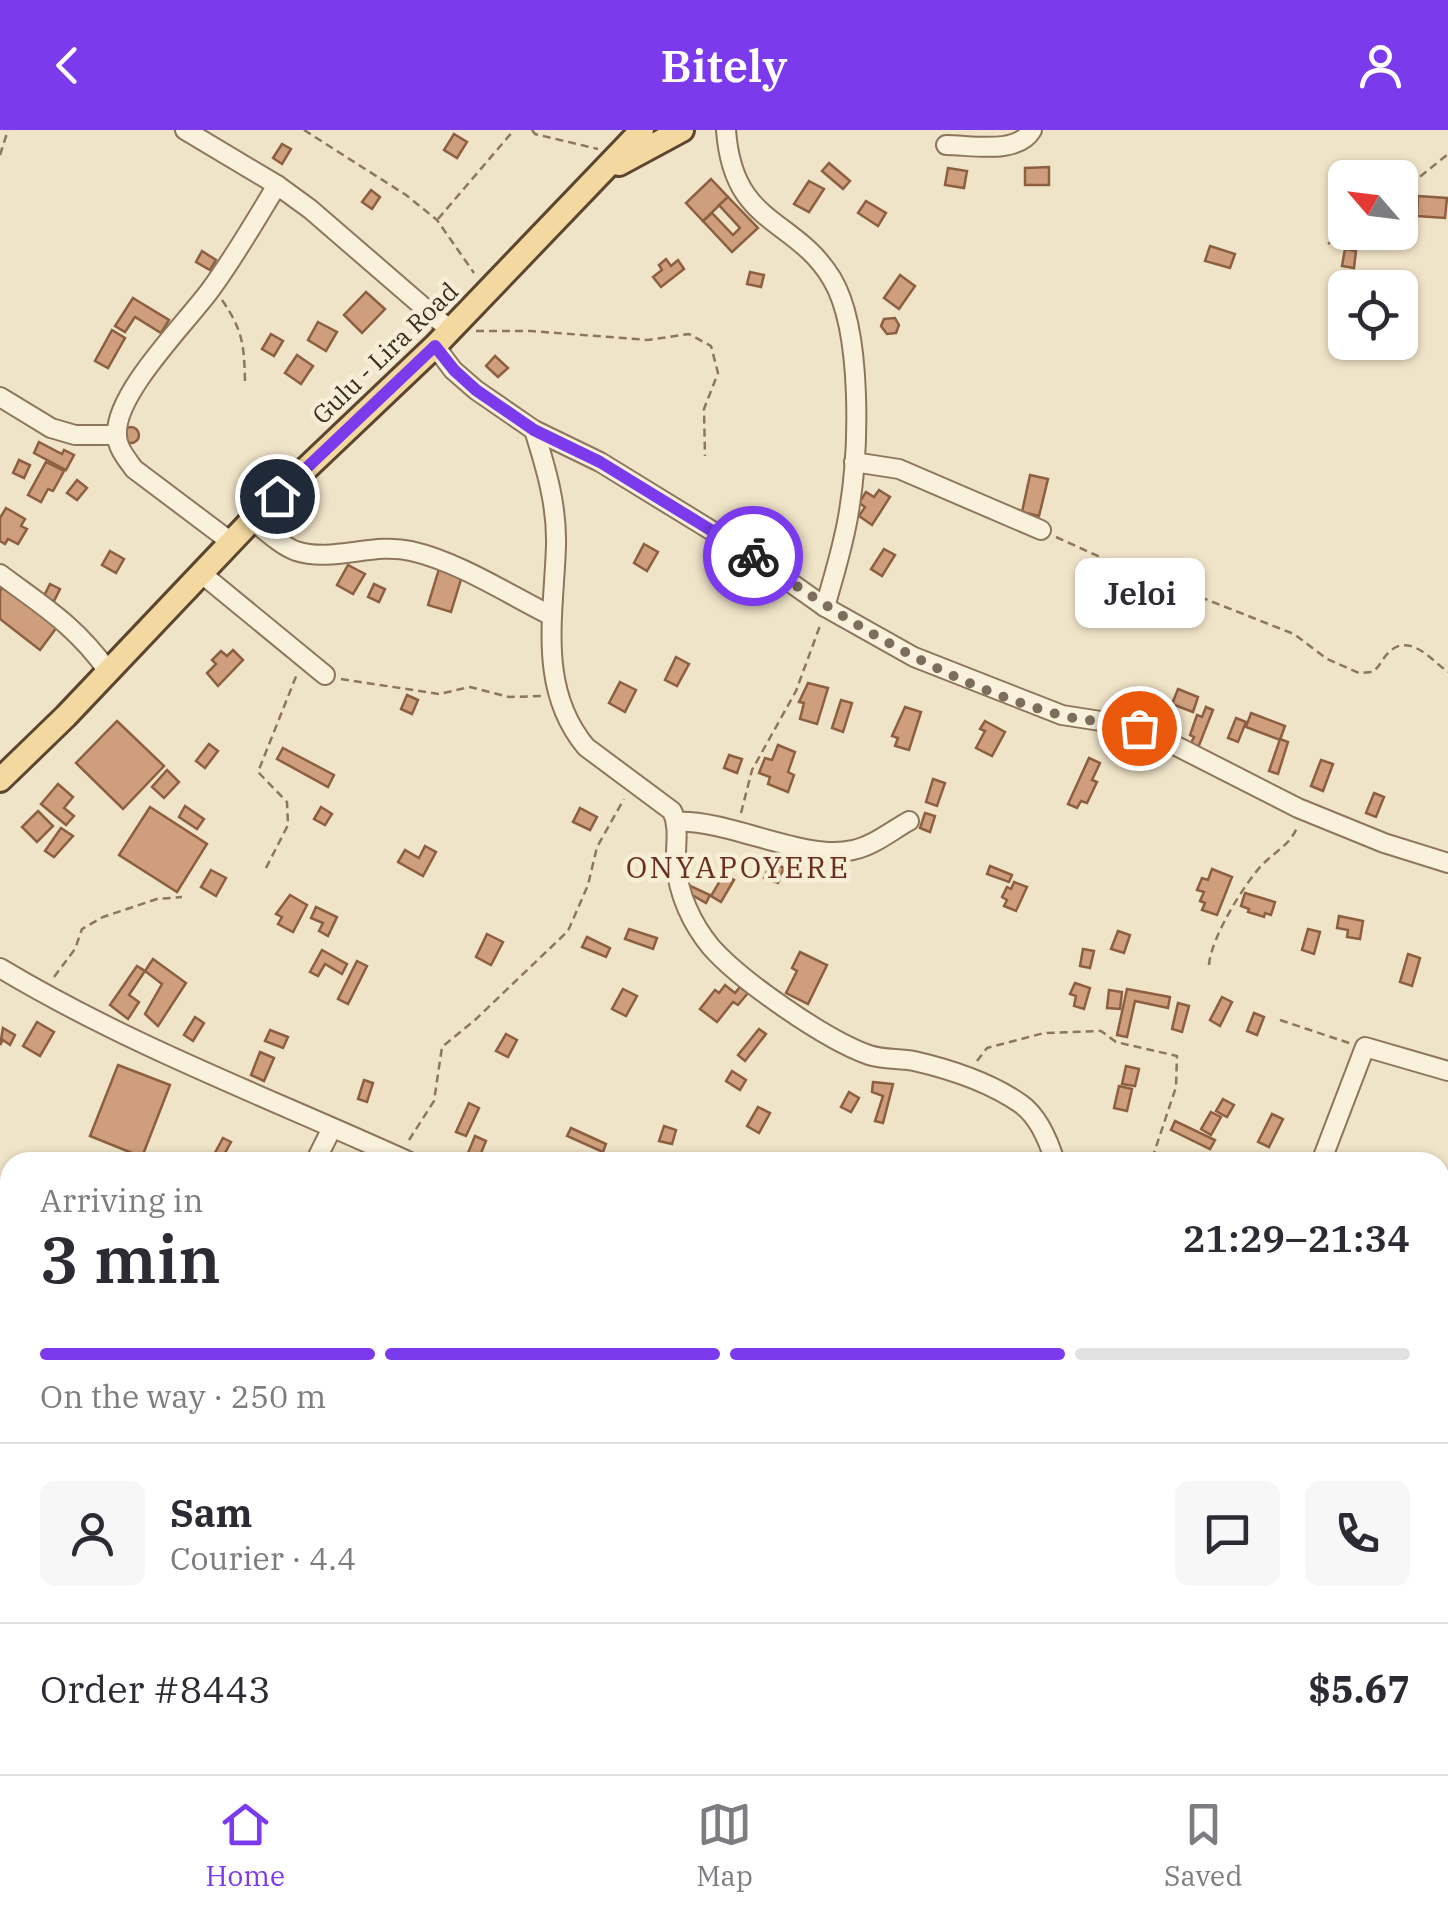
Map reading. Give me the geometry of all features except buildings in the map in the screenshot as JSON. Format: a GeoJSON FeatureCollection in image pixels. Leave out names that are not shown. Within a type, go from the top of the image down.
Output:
{"type":"FeatureCollection","features":[{"type":"Feature","properties":{"kind":"main road","name":"Gulu - Lira Road"},"geometry":{"type":"LineString","coordinates":[[0,780],[252,520],[447,333],[642,130]]}},
{"type":"Feature","properties":{"kind":"main road"},"geometry":{"type":"LineString","coordinates":[[596,176],[682,130]]}},
{"type":"Feature","properties":{"kind":"street"},"geometry":{"type":"LineString","coordinates":[[185,130],[278,186],[396,280],[447,333],[454,370],[476,390],[534,430],[600,462],[753,556],[825,607],[951,674],[1062,715],[1139,728],[1298,808],[1384,843],[1448,863]]}},
{"type":"Feature","properties":{"kind":"street"},"geometry":{"type":"LineString","coordinates":[[726,130],[736,178],[756,210],[802,247],[831,277],[846,309],[853,359],[854,462],[850,510],[825,607]]}},
{"type":"Feature","properties":{"kind":"street"},"geometry":{"type":"LineString","coordinates":[[946,145],[1016,145],[1032,130]]}},
{"type":"Feature","properties":{"kind":"street"},"geometry":{"type":"LineString","coordinates":[[231,542],[134,469],[122,454],[116,434],[120,418],[150,361],[213,287],[278,186]]}},
{"type":"Feature","properties":{"kind":"street"},"geometry":{"type":"LineString","coordinates":[[0,397],[51,428],[75,435],[116,434]]}},
{"type":"Feature","properties":{"kind":"street"},"geometry":{"type":"LineString","coordinates":[[534,430],[551,487],[556,542],[550,664],[558,695],[586,747],[668,807],[677,822],[679,887],[695,924],[730,966],[798,1016],[865,1054],[917,1062],[976,1082],[1022,1104],[1051,1152]]}},
{"type":"Feature","properties":{"kind":"street"},"geometry":{"type":"LineString","coordinates":[[854,462],[900,469],[1042,530]]}},
{"type":"Feature","properties":{"kind":"street"},"geometry":{"type":"LineString","coordinates":[[252,520],[294,550],[311,554],[381,546],[437,558],[550,615]]}},
{"type":"Feature","properties":{"kind":"street"},"geometry":{"type":"LineString","coordinates":[[0,574],[61,616],[92,647],[108,670]]}},
{"type":"Feature","properties":{"kind":"street"},"geometry":{"type":"LineString","coordinates":[[202,574],[325,675]]}},
{"type":"Feature","properties":{"kind":"street"},"geometry":{"type":"LineString","coordinates":[[677,822],[702,822],[840,852],[869,844],[908,821]]}},
{"type":"Feature","properties":{"kind":"street"},"geometry":{"type":"LineString","coordinates":[[0,968],[188,1066],[385,1152]]}},
{"type":"Feature","properties":{"kind":"street"},"geometry":{"type":"LineString","coordinates":[[1325,1152],[1365,1047],[1448,1071]]}},
{"type":"Feature","properties":{"kind":"street"},"geometry":{"type":"LineString","coordinates":[[320,1152],[332,1128]]}},
{"type":"Feature","properties":{"kind":"path"},"geometry":{"type":"LineString","coordinates":[[0,155],[8,130]]}},
{"type":"Feature","properties":{"kind":"path"},"geometry":{"type":"LineString","coordinates":[[304,130],[406,195],[437,220],[487,291]]}},
{"type":"Feature","properties":{"kind":"path"},"geometry":{"type":"LineString","coordinates":[[437,220],[514,130]]}},
{"type":"Feature","properties":{"kind":"path"},"geometry":{"type":"LineString","coordinates":[[532,130],[619,154]]}},
{"type":"Feature","properties":{"kind":"path"},"geometry":{"type":"LineString","coordinates":[[1418,178],[1448,154]]}},
{"type":"Feature","properties":{"kind":"path"},"geometry":{"type":"LineString","coordinates":[[213,287],[240,326],[244,381]]}},
{"type":"Feature","properties":{"kind":"path"},"geometry":{"type":"LineString","coordinates":[[447,333],[532,331],[648,340],[689,334],[711,346],[718,373],[704,409],[706,456]]}},
{"type":"Feature","properties":{"kind":"path"},"geometry":{"type":"LineString","coordinates":[[1042,530],[1294,634],[1326,659],[1358,673],[1373,672],[1393,648],[1404,646],[1431,656],[1448,672]]}},
{"type":"Feature","properties":{"kind":"path"},"geometry":{"type":"LineString","coordinates":[[733,831],[745,804],[752,770],[796,691],[825,607]]}},
{"type":"Feature","properties":{"kind":"path"},"geometry":{"type":"LineString","coordinates":[[266,868],[288,825],[288,802],[258,772],[302,658]]}},
{"type":"Feature","properties":{"kind":"path"},"geometry":{"type":"LineString","coordinates":[[325,675],[356,684],[440,694],[470,687],[509,697],[558,695]]}},
{"type":"Feature","properties":{"kind":"path"},"geometry":{"type":"LineString","coordinates":[[405,1152],[434,1101],[442,1047],[568,931],[588,886],[597,847],[634,784]]}},
{"type":"Feature","properties":{"kind":"path"},"geometry":{"type":"LineString","coordinates":[[1209,965],[1222,927],[1243,892],[1264,863],[1295,834],[1298,808]]}},
{"type":"Feature","properties":{"kind":"path"},"geometry":{"type":"LineString","coordinates":[[38,991],[58,973],[82,929],[103,917],[156,899],[182,897]]}},
{"type":"Feature","properties":{"kind":"path"},"geometry":{"type":"LineString","coordinates":[[1280,1020],[1365,1047]]}},
{"type":"Feature","properties":{"kind":"path"},"geometry":{"type":"LineString","coordinates":[[976,1082],[976,1062],[987,1048],[1044,1033],[1100,1032],[1116,1042],[1178,1056],[1176,1087],[1154,1152]]}},
{"type":"Feature","properties":{"kind":"way so far"},"geometry":{"type":"LineString","coordinates":[[753,556],[825,607],[951,674],[1062,715],[1139,728]]}},
{"type":"Feature","properties":{"kind":"place","name":"Jeloi"},"geometry":{"type":"Point","coordinates":[1139,728]}},
{"type":"Feature","properties":{"kind":"district","name":"ONYAPOYERE"},"geometry":{"type":"Point","coordinates":[738,868]}},
{"type":"Feature","properties":{"kind":"route"},"geometry":{"type":"LineString","coordinates":[[277,496],[435,346],[476,390],[534,430],[600,462],[753,556]]}}]}
